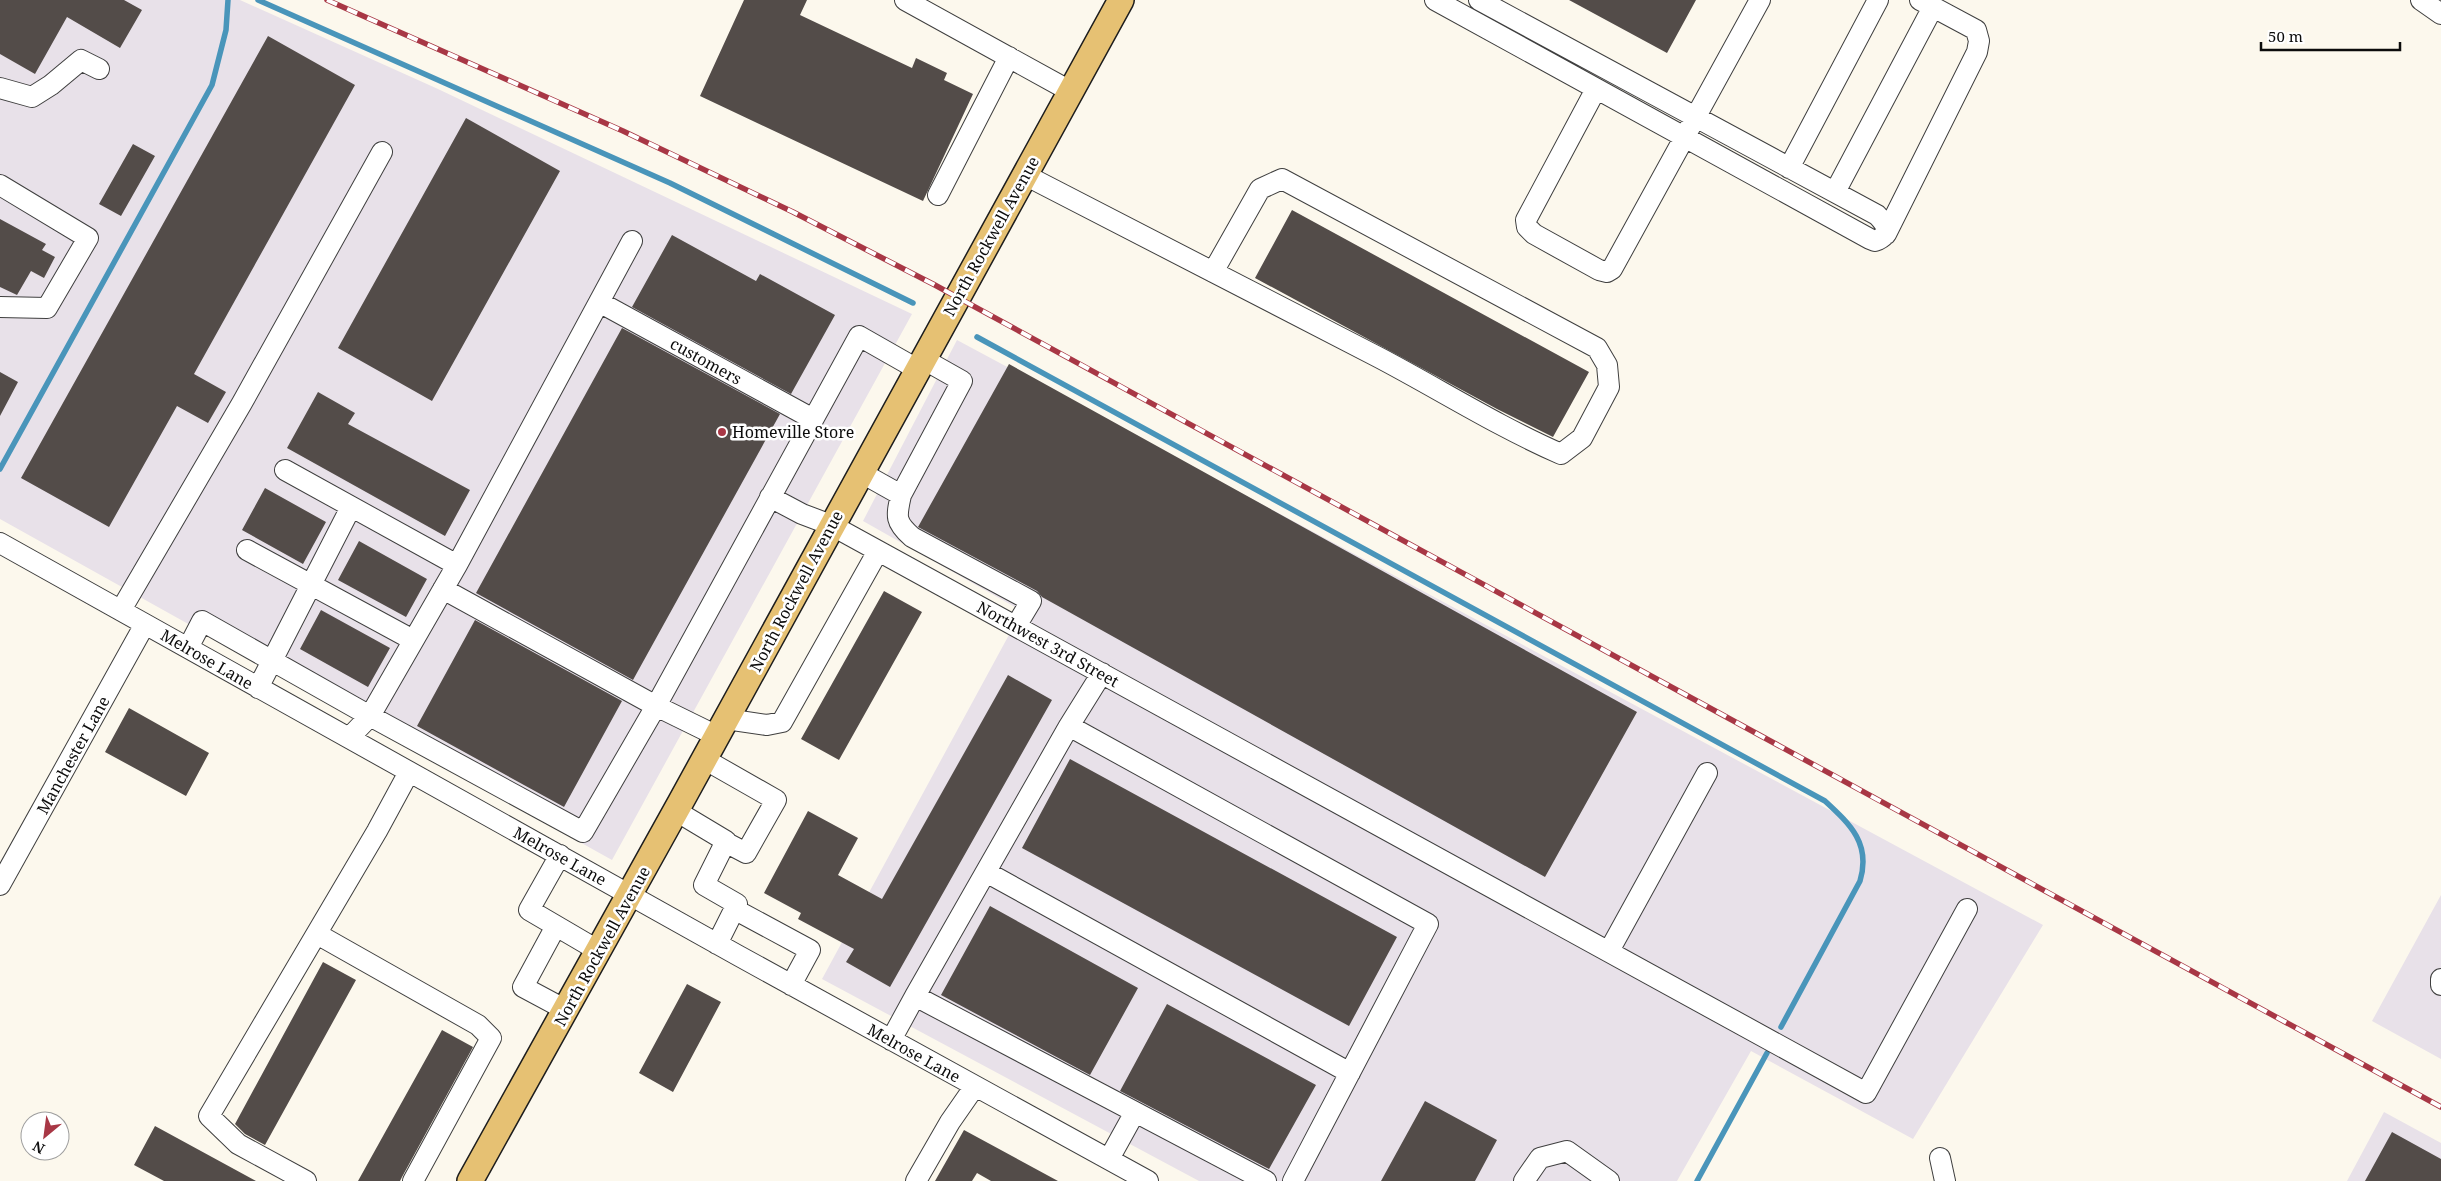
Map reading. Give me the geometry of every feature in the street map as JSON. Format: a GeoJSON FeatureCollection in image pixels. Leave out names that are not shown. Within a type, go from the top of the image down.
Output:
{"type":"FeatureCollection","features":[{"type":"Feature","properties":{"kind":"main road","name":"North Rockwell Avenue"},"geometry":{"type":"LineString","coordinates":[[470,1181],[630,895],[860,472],[1121,0]]}},
{"type":"Feature","properties":{"kind":"street"},"geometry":{"type":"LineString","coordinates":[[905,0],[1070,92]]}},
{"type":"Feature","properties":{"kind":"street"},"geometry":{"type":"LineString","coordinates":[[1435,0],[1870,240],[1875,241],[1884,238],[1978,52],[1979,41],[1976,30],[1927,4],[1835,192]]}},
{"type":"Feature","properties":{"kind":"street"},"geometry":{"type":"LineString","coordinates":[[1479,0],[1877,215],[1884,222],[1886,234]]}},
{"type":"Feature","properties":{"kind":"street"},"geometry":{"type":"LineString","coordinates":[[1596,89],[1526,220],[1527,227],[1534,234],[1599,270],[1607,272],[1612,269],[1760,0]]}},
{"type":"Feature","properties":{"kind":"street"},"geometry":{"type":"LineString","coordinates":[[1789,168],[1878,0]]}},
{"type":"Feature","properties":{"kind":"street"},"geometry":{"type":"LineString","coordinates":[[2421,0],[2441,14]]}},
{"type":"Feature","properties":{"kind":"street"},"geometry":{"type":"LineString","coordinates":[[1506,39],[1516,20]]}},
{"type":"Feature","properties":{"kind":"street"},"geometry":{"type":"LineString","coordinates":[[938,194],[1009,57]]}},
{"type":"Feature","properties":{"kind":"street"},"geometry":{"type":"LineString","coordinates":[[0,88],[32,97],[51,85],[81,60],[99,69]]}},
{"type":"Feature","properties":{"kind":"street"},"geometry":{"type":"LineString","coordinates":[[120,610],[242,403],[382,152]]}},
{"type":"Feature","properties":{"kind":"street"},"geometry":{"type":"LineString","coordinates":[[1025,175],[1213,272],[1380,358],[1518,435],[1561,454],[1582,438],[1609,387],[1607,364],[1597,348],[1282,179],[1260,189],[1213,272]]}},
{"type":"Feature","properties":{"kind":"street"},"geometry":{"type":"LineString","coordinates":[[0,185],[88,238],[47,308],[0,307]]}},
{"type":"Feature","properties":{"kind":"street"},"geometry":{"type":"LineString","coordinates":[[349,738],[370,716],[457,565],[632,240]]}},
{"type":"Feature","properties":{"kind":"street","name":"customers"},"geometry":{"type":"LineString","coordinates":[[599,302],[813,419]]}},
{"type":"Feature","properties":{"kind":"street"},"geometry":{"type":"LineString","coordinates":[[599,951],[529,910],[583,832],[656,706],[859,336],[962,381],[901,495],[897,516],[900,527],[912,537],[1031,601],[1016,626]]}},
{"type":"Feature","properties":{"kind":"street"},"geometry":{"type":"LineString","coordinates":[[285,470],[457,565]]}},
{"type":"Feature","properties":{"kind":"street"},"geometry":{"type":"LineString","coordinates":[[860,472],[901,495]]}},
{"type":"Feature","properties":{"kind":"street","name":"Northwest 3rd Street"},"geometry":{"type":"LineString","coordinates":[[770,497],[802,514],[831,525],[1266,762],[1866,1093],[1967,909]]}},
{"type":"Feature","properties":{"kind":"street"},"geometry":{"type":"LineString","coordinates":[[258,688],[352,507]]}},
{"type":"Feature","properties":{"kind":"street","name":"Melrose Lane"},"geometry":{"type":"LineString","coordinates":[[0,543],[717,944],[1144,1180]]}},
{"type":"Feature","properties":{"kind":"street"},"geometry":{"type":"LineString","coordinates":[[247,550],[414,640]]}},
{"type":"Feature","properties":{"kind":"street"},"geometry":{"type":"LineString","coordinates":[[443,588],[656,706],[721,728],[767,725],[782,722],[878,551]]}},
{"type":"Feature","properties":{"kind":"street"},"geometry":{"type":"LineString","coordinates":[[188,648],[202,621],[273,659],[370,716],[583,832]]}},
{"type":"Feature","properties":{"kind":"street","name":"Manchester Lane"},"geometry":{"type":"LineString","coordinates":[[0,886],[145,624]]}},
{"type":"Feature","properties":{"kind":"street"},"geometry":{"type":"LineString","coordinates":[[891,1040],[1069,726],[1102,673]]}},
{"type":"Feature","properties":{"kind":"street"},"geometry":{"type":"LineString","coordinates":[[1069,726],[1428,924],[1293,1181]]}},
{"type":"Feature","properties":{"kind":"street"},"geometry":{"type":"LineString","coordinates":[[676,811],[746,853],[776,800],[704,759]]}},
{"type":"Feature","properties":{"kind":"street"},"geometry":{"type":"LineString","coordinates":[[306,1181],[238,1144],[209,1116],[378,831],[409,772]]}},
{"type":"Feature","properties":{"kind":"street"},"geometry":{"type":"LineString","coordinates":[[1609,952],[1707,773]]}},
{"type":"Feature","properties":{"kind":"street"},"geometry":{"type":"LineString","coordinates":[[504,825],[520,796]]}},
{"type":"Feature","properties":{"kind":"street"},"geometry":{"type":"LineString","coordinates":[[717,944],[737,904],[704,885],[726,842]]}},
{"type":"Feature","properties":{"kind":"street"},"geometry":{"type":"LineString","coordinates":[[986,872],[1350,1073]]}},
{"type":"Feature","properties":{"kind":"street"},"geometry":{"type":"LineString","coordinates":[[734,909],[810,950],[792,985]]}},
{"type":"Feature","properties":{"kind":"street"},"geometry":{"type":"LineString","coordinates":[[556,926],[523,987],[566,1010]]}},
{"type":"Feature","properties":{"kind":"street"},"geometry":{"type":"LineString","coordinates":[[317,934],[478,1025],[491,1038],[413,1181]]}},
{"type":"Feature","properties":{"kind":"street"},"geometry":{"type":"LineString","coordinates":[[2441,979],[2441,985]]}},
{"type":"Feature","properties":{"kind":"street"},"geometry":{"type":"LineString","coordinates":[[915,996],[1266,1181]]}},
{"type":"Feature","properties":{"kind":"street"},"geometry":{"type":"LineString","coordinates":[[916,1181],[950,1122],[975,1086]]}},
{"type":"Feature","properties":{"kind":"street"},"geometry":{"type":"LineString","coordinates":[[1109,1159],[1135,1112]]}},
{"type":"Feature","properties":{"kind":"street"},"geometry":{"type":"LineString","coordinates":[[1524,1181],[1540,1158],[1567,1151],[1609,1181]]}},
{"type":"Feature","properties":{"kind":"street"},"geometry":{"type":"LineString","coordinates":[[1940,1158],[1945,1181]]}},
{"type":"Feature","properties":{"kind":"shaded area"},"geometry":{"type":"Polygon","coordinates":[[[0,0],[240,0],[438,89],[912,314],[612,860],[0,519],[0,0]]]}},
{"type":"Feature","properties":{"kind":"shaded area"},"geometry":{"type":"Polygon","coordinates":[[[957,340],[2043,925],[1913,1139],[1751,1051],[1677,1181],[1199,1181],[822,979],[1022,611],[863,521],[957,340]]]}},
{"type":"Feature","properties":{"kind":"shaded area"},"geometry":{"type":"Polygon","coordinates":[[[2441,895],[2441,1059],[2372,1021],[2441,895]]]}},
{"type":"Feature","properties":{"kind":"shaded area"},"geometry":{"type":"Polygon","coordinates":[[[2384,1112],[2441,1143],[2441,1181],[2347,1181],[2384,1112]]]}},
{"type":"Feature","properties":{"kind":"building"},"geometry":{"type":"Polygon","coordinates":[[[0,0],[124,0],[142,10],[120,48],[67,17],[35,74],[0,54],[0,0]]]}},
{"type":"Feature","properties":{"kind":"building"},"geometry":{"type":"Polygon","coordinates":[[[744,0],[807,0],[800,15],[912,68],[916,58],[947,73],[944,80],[973,94],[923,201],[700,96],[744,0]]]}},
{"type":"Feature","properties":{"kind":"building"},"geometry":{"type":"Polygon","coordinates":[[[1569,0],[1696,0],[1667,53],[1569,0]]]}},
{"type":"Feature","properties":{"kind":"building"},"geometry":{"type":"Polygon","coordinates":[[[268,36],[355,85],[194,374],[226,392],[208,423],[177,406],[109,527],[21,478],[268,36]]]}},
{"type":"Feature","properties":{"kind":"building"},"geometry":{"type":"Polygon","coordinates":[[[466,118],[560,171],[432,401],[338,348],[466,118]]]}},
{"type":"Feature","properties":{"kind":"building"},"geometry":{"type":"Polygon","coordinates":[[[133,144],[155,156],[121,216],[99,204],[133,144]]]}},
{"type":"Feature","properties":{"kind":"building"},"geometry":{"type":"Polygon","coordinates":[[[1292,210],[1589,372],[1553,437],[1497,409],[1255,278],[1292,210]]]}},
{"type":"Feature","properties":{"kind":"building"},"geometry":{"type":"Polygon","coordinates":[[[0,219],[46,244],[42,250],[55,257],[44,278],[31,271],[17,295],[0,287],[0,219]]]}},
{"type":"Feature","properties":{"kind":"building"},"geometry":{"type":"Polygon","coordinates":[[[672,235],[756,281],[760,274],[835,315],[791,394],[632,307],[672,235]]]}},
{"type":"Feature","properties":{"kind":"building"},"geometry":{"type":"Polygon","coordinates":[[[622,328],[780,414],[633,680],[476,593],[622,328]]]}},
{"type":"Feature","properties":{"kind":"building"},"geometry":{"type":"Polygon","coordinates":[[[1009,364],[1637,712],[1545,877],[1042,597],[1037,591],[918,527],[1009,364]]]}},
{"type":"Feature","properties":{"kind":"building"},"geometry":{"type":"Polygon","coordinates":[[[0,372],[18,382],[0,416],[0,372]]]}},
{"type":"Feature","properties":{"kind":"building"},"geometry":{"type":"Polygon","coordinates":[[[318,392],[355,413],[348,424],[470,490],[445,536],[287,448],[318,392]]]}},
{"type":"Feature","properties":{"kind":"building"},"geometry":{"type":"Polygon","coordinates":[[[265,488],[326,522],[303,564],[242,530],[265,488]]]}},
{"type":"Feature","properties":{"kind":"building"},"geometry":{"type":"Polygon","coordinates":[[[359,541],[427,579],[406,617],[338,580],[359,541]]]}},
{"type":"Feature","properties":{"kind":"building"},"geometry":{"type":"Polygon","coordinates":[[[884,591],[922,612],[839,760],[801,739],[884,591]]]}},
{"type":"Feature","properties":{"kind":"building"},"geometry":{"type":"Polygon","coordinates":[[[321,610],[390,648],[368,687],[300,649],[321,610]]]}},
{"type":"Feature","properties":{"kind":"building"},"geometry":{"type":"Polygon","coordinates":[[[475,620],[622,701],[564,807],[417,726],[475,620]]]}},
{"type":"Feature","properties":{"kind":"building"},"geometry":{"type":"Polygon","coordinates":[[[1008,675],[1052,700],[890,987],[846,962],[854,949],[798,919],[801,913],[764,893],[808,811],[858,838],[838,875],[882,899],[1008,675]]]}},
{"type":"Feature","properties":{"kind":"building"},"geometry":{"type":"Polygon","coordinates":[[[129,708],[209,753],[186,796],[105,752],[129,708]]]}},
{"type":"Feature","properties":{"kind":"building"},"geometry":{"type":"Polygon","coordinates":[[[1070,759],[1397,937],[1349,1026],[1022,848],[1070,759]]]}},
{"type":"Feature","properties":{"kind":"building"},"geometry":{"type":"Polygon","coordinates":[[[990,906],[1138,988],[1090,1075],[941,995],[990,906]]]}},
{"type":"Feature","properties":{"kind":"building"},"geometry":{"type":"Polygon","coordinates":[[[323,962],[356,980],[265,1145],[245,1134],[235,1124],[323,962]]]}},
{"type":"Feature","properties":{"kind":"building"},"geometry":{"type":"Polygon","coordinates":[[[687,984],[721,1002],[673,1092],[639,1073],[687,984]]]}},
{"type":"Feature","properties":{"kind":"building"},"geometry":{"type":"Polygon","coordinates":[[[1167,1004],[1316,1085],[1269,1169],[1120,1091],[1167,1004]]]}},
{"type":"Feature","properties":{"kind":"building"},"geometry":{"type":"Polygon","coordinates":[[[442,1030],[473,1047],[400,1181],[358,1181],[442,1030]]]}},
{"type":"Feature","properties":{"kind":"building"},"geometry":{"type":"Polygon","coordinates":[[[1425,1101],[1497,1140],[1475,1181],[1381,1181],[1425,1101]]]}},
{"type":"Feature","properties":{"kind":"building"},"geometry":{"type":"Polygon","coordinates":[[[155,1126],[256,1181],[164,1181],[134,1165],[155,1126]]]}},
{"type":"Feature","properties":{"kind":"building"},"geometry":{"type":"Polygon","coordinates":[[[964,1130],[1058,1181],[991,1181],[977,1173],[972,1181],[935,1181],[964,1130]]]}},
{"type":"Feature","properties":{"kind":"building"},"geometry":{"type":"Polygon","coordinates":[[[2392,1132],[2441,1159],[2441,1181],[2365,1181],[2392,1132]]]}},
{"type":"Feature","properties":{"kind":"waterway"},"geometry":{"type":"LineString","coordinates":[[0,469],[212,85],[226,30],[228,0]]}},
{"type":"Feature","properties":{"kind":"waterway"},"geometry":{"type":"LineString","coordinates":[[258,0],[670,183],[913,303]]}},
{"type":"Feature","properties":{"kind":"waterway"},"geometry":{"type":"LineString","coordinates":[[977,337],[1825,801],[1843,818],[1856,836],[1861,846],[1863,868],[1860,881],[1781,1027]]}},
{"type":"Feature","properties":{"kind":"waterway"},"geometry":{"type":"LineString","coordinates":[[1697,1181],[1767,1053]]}},
{"type":"Feature","properties":{"kind":"railway"},"geometry":{"type":"LineString","coordinates":[[327,0],[623,131],[793,212],[933,284],[2441,1107]]}},
{"type":"Feature","properties":{"kind":"place","name":"Homeville Store"},"geometry":{"type":"Point","coordinates":[722,432]}}]}
